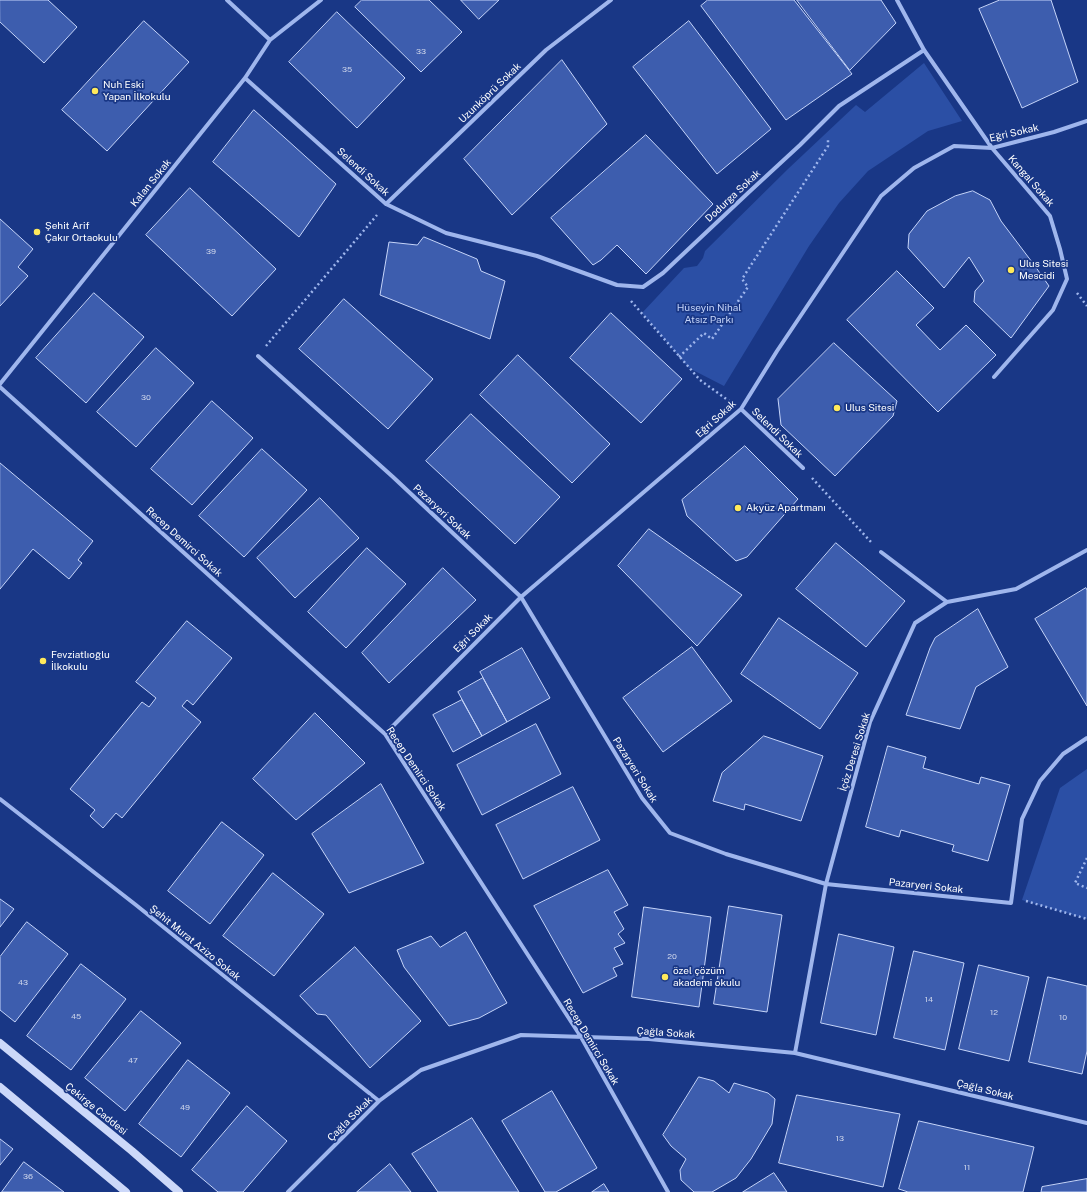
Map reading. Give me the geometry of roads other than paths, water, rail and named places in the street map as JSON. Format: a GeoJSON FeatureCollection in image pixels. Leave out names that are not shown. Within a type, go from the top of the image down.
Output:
{"type":"FeatureCollection","features":[{"type":"Feature","properties":{"kind":"main road","name":"Çekirge Caddesi"},"geometry":{"type":"LineString","coordinates":[[0,1043],[132,1151],[179,1192]]}},
{"type":"Feature","properties":{"kind":"main road"},"geometry":{"type":"LineString","coordinates":[[0,1087],[126,1192]]}},
{"type":"Feature","properties":{"kind":"street"},"geometry":{"type":"LineString","coordinates":[[228,0],[270,40]]}},
{"type":"Feature","properties":{"kind":"street","name":"Kalan Sokak"},"geometry":{"type":"LineString","coordinates":[[0,386],[245,78],[270,40],[321,0]]}},
{"type":"Feature","properties":{"kind":"street","name":"Uzunköprü Sokak"},"geometry":{"type":"LineString","coordinates":[[386,204],[546,50],[611,0]]}},
{"type":"Feature","properties":{"kind":"street","name":"Kangal Sokak"},"geometry":{"type":"LineString","coordinates":[[897,0],[924,50],[992,148],[1050,216],[1060,249],[1067,279],[1053,310],[994,377]]}},
{"type":"Feature","properties":{"kind":"street","name":"Dodurga Sokak"},"geometry":{"type":"LineString","coordinates":[[537,256],[617,285],[643,287],[663,273],[839,106],[924,50]]}},
{"type":"Feature","properties":{"kind":"street","name":"Selendi Sokak"},"geometry":{"type":"LineString","coordinates":[[245,78],[386,204],[446,233],[537,256]]}},
{"type":"Feature","properties":{"kind":"street","name":"Eğri Sokak"},"geometry":{"type":"LineString","coordinates":[[385,734],[521,596],[741,409],[777,351],[880,196],[914,168],[954,146],[992,148],[1054,132],[1087,121]]}},
{"type":"Feature","properties":{"kind":"street","name":"Pazaryeri Sokak"},"geometry":{"type":"LineString","coordinates":[[258,356],[398,482],[521,596],[642,798],[670,833],[726,854],[826,884],[1011,903],[1022,819],[1040,781],[1063,754],[1087,738]]}},
{"type":"Feature","properties":{"kind":"street","name":"Recep Demirci Sokak"},"geometry":{"type":"LineString","coordinates":[[0,386],[385,734],[581,1037],[668,1192]]}},
{"type":"Feature","properties":{"kind":"street","name":"Selendi Sokak"},"geometry":{"type":"LineString","coordinates":[[741,409],[803,468]]}},
{"type":"Feature","properties":{"kind":"street","name":"İçöz Deresi Sokak"},"geometry":{"type":"LineString","coordinates":[[795,1053],[826,884],[870,722],[915,624],[946,602],[1016,589],[1087,550]]}},
{"type":"Feature","properties":{"kind":"street"},"geometry":{"type":"LineString","coordinates":[[881,552],[946,602]]}},
{"type":"Feature","properties":{"kind":"street","name":"Şehit Murat Azizo Sokak"},"geometry":{"type":"LineString","coordinates":[[0,800],[136,905],[379,1101]]}},
{"type":"Feature","properties":{"kind":"street","name":"Çağla Sokak"},"geometry":{"type":"LineString","coordinates":[[288,1192],[379,1101],[422,1070],[521,1034],[649,1039],[795,1053],[1087,1123]]}},
{"type":"Feature","properties":{"kind":"place","name":"Nuh Eski Yapan İlkokulu"},"geometry":{"type":"Point","coordinates":[95,91]}},
{"type":"Feature","properties":{"kind":"place","name":"Şehit Arif Çakır Ortaokulu"},"geometry":{"type":"Point","coordinates":[37,232]}},
{"type":"Feature","properties":{"kind":"place","name":"Ulus Sitesi Mescidi"},"geometry":{"type":"Point","coordinates":[1011,270]}},
{"type":"Feature","properties":{"kind":"place","name":"Ulus Sitesi"},"geometry":{"type":"Point","coordinates":[837,408]}},
{"type":"Feature","properties":{"kind":"place","name":"Akyüz Apartmanı"},"geometry":{"type":"Point","coordinates":[738,508]}},
{"type":"Feature","properties":{"kind":"place","name":"Fevziatlıoğlu İlkokulu"},"geometry":{"type":"Point","coordinates":[43,661]}},
{"type":"Feature","properties":{"kind":"place","name":"özel çözüm akademi okulu"},"geometry":{"type":"Point","coordinates":[665,977]}},
{"type":"Feature","properties":{"kind":"park label","name":"Hüseyin Nihal Atsız Parkı"},"geometry":{"type":"Point","coordinates":[709,314]}}]}
